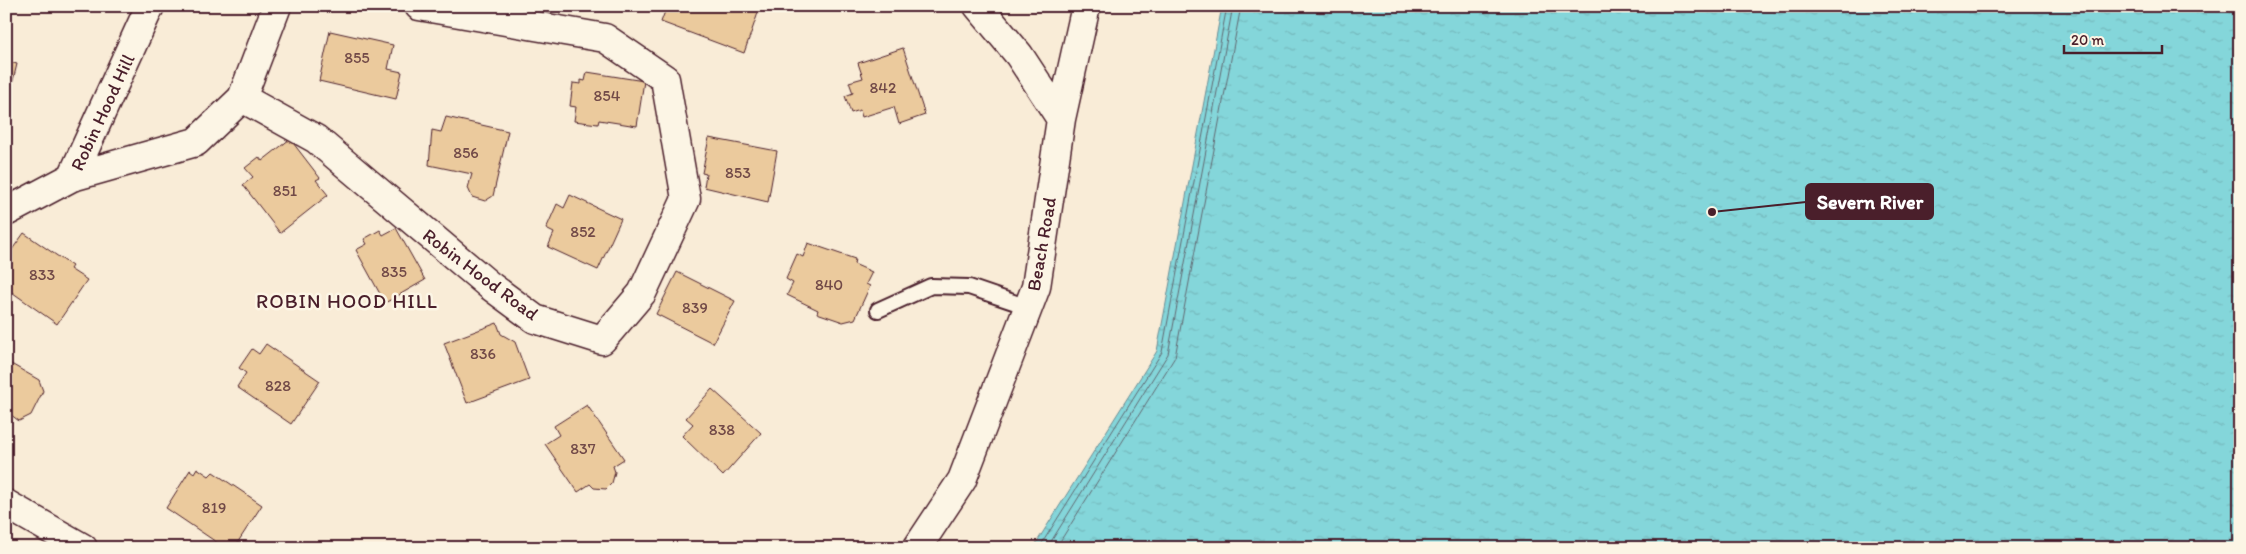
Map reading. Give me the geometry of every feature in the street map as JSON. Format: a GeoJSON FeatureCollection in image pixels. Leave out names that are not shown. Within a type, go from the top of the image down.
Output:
{"type":"FeatureCollection","features":[{"type":"Feature","properties":{"kind":"street","name":"Robin Hood Hill"},"geometry":{"type":"LineString","coordinates":[[6,212],[72,178],[150,6]]}},
{"type":"Feature","properties":{"kind":"street"},"geometry":{"type":"LineString","coordinates":[[72,178],[196,142],[242,98],[277,6]]}},
{"type":"Feature","properties":{"kind":"street","name":"Robin Hood Road"},"geometry":{"type":"LineString","coordinates":[[242,98],[316,139],[474,273],[535,319],[602,340],[642,293],[686,199],[665,80],[605,38],[419,6]]}},
{"type":"Feature","properties":{"kind":"street"},"geometry":{"type":"LineString","coordinates":[[978,6],[1019,55],[1062,119]]}},
{"type":"Feature","properties":{"kind":"street","name":"Beach Road"},"geometry":{"type":"LineString","coordinates":[[917,548],[962,480],[1036,287],[1062,119],[1086,6]]}},
{"type":"Feature","properties":{"kind":"street"},"geometry":{"type":"LineString","coordinates":[[6,504],[83,548]]}},
{"type":"Feature","properties":{"kind":"lane"},"geometry":{"type":"LineString","coordinates":[[878,310],[931,286],[969,287],[1028,307]]}},
{"type":"Feature","properties":{"kind":"water"},"geometry":{"type":"Polygon","coordinates":[[[1222,6],[2240,6],[2240,548],[1033,548],[1157,351],[1222,6]]]}},
{"type":"Feature","properties":{"kind":"building"},"geometry":{"type":"Polygon","coordinates":[[[538,6],[560,6],[546,17],[538,6]]]}},
{"type":"Feature","properties":{"kind":"building"},"geometry":{"type":"Polygon","coordinates":[[[667,6],[749,6],[759,10],[744,53],[661,22],[667,6]]]}},
{"type":"Feature","properties":{"kind":"building"},"geometry":{"type":"Polygon","coordinates":[[[330,31],[393,45],[388,69],[402,72],[396,99],[319,81],[330,31]]]}},
{"type":"Feature","properties":{"kind":"building"},"geometry":{"type":"Polygon","coordinates":[[[903,48],[925,115],[899,124],[894,107],[862,117],[860,110],[851,113],[845,96],[853,93],[849,82],[863,78],[858,63],[903,48]]]}},
{"type":"Feature","properties":{"kind":"building"},"geometry":{"type":"Polygon","coordinates":[[[6,61],[17,64],[8,101],[6,100],[6,61]]]}},
{"type":"Feature","properties":{"kind":"building"},"geometry":{"type":"Polygon","coordinates":[[[587,72],[644,81],[637,126],[599,120],[598,124],[574,121],[576,107],[570,106],[573,83],[581,84],[581,80],[585,81],[587,72]]]}},
{"type":"Feature","properties":{"kind":"building"},"geometry":{"type":"Polygon","coordinates":[[[446,117],[508,131],[493,196],[485,201],[472,197],[468,188],[472,174],[429,165],[432,130],[441,132],[446,117]]]}},
{"type":"Feature","properties":{"kind":"building"},"geometry":{"type":"Polygon","coordinates":[[[709,138],[777,151],[768,202],[704,187],[706,174],[702,173],[709,138]]]}},
{"type":"Feature","properties":{"kind":"building"},"geometry":{"type":"Polygon","coordinates":[[[290,139],[320,178],[316,180],[328,195],[280,233],[243,185],[253,177],[245,168],[259,157],[262,161],[290,139]]]}},
{"type":"Feature","properties":{"kind":"building"},"geometry":{"type":"Polygon","coordinates":[[[570,195],[621,219],[598,270],[548,247],[554,233],[546,229],[557,204],[564,208],[570,195]]]}},
{"type":"Feature","properties":{"kind":"building"},"geometry":{"type":"Polygon","coordinates":[[[396,228],[425,280],[385,303],[356,250],[367,244],[364,239],[380,230],[383,235],[396,228]]]}},
{"type":"Feature","properties":{"kind":"building"},"geometry":{"type":"Polygon","coordinates":[[[24,233],[72,266],[70,269],[87,280],[57,324],[6,288],[6,258],[24,233]]]}},
{"type":"Feature","properties":{"kind":"building"},"geometry":{"type":"Polygon","coordinates":[[[808,243],[855,259],[854,264],[872,272],[866,284],[870,286],[855,319],[843,322],[817,313],[818,310],[787,295],[793,283],[786,279],[797,254],[803,257],[808,243]]]}},
{"type":"Feature","properties":{"kind":"building"},"geometry":{"type":"Polygon","coordinates":[[[677,272],[735,301],[713,343],[656,314],[677,272]]]}},
{"type":"Feature","properties":{"kind":"building"},"geometry":{"type":"Polygon","coordinates":[[[497,323],[501,334],[515,342],[529,380],[467,403],[444,343],[497,323]]]}},
{"type":"Feature","properties":{"kind":"building"},"geometry":{"type":"Polygon","coordinates":[[[266,344],[320,381],[291,424],[237,387],[246,373],[239,368],[252,349],[259,354],[266,344]]]}},
{"type":"Feature","properties":{"kind":"building"},"geometry":{"type":"Polygon","coordinates":[[[6,361],[39,380],[43,391],[31,415],[19,421],[6,411],[6,361]]]}},
{"type":"Feature","properties":{"kind":"building"},"geometry":{"type":"Polygon","coordinates":[[[712,389],[761,433],[723,476],[682,436],[693,424],[686,418],[712,389]]]}},
{"type":"Feature","properties":{"kind":"building"},"geometry":{"type":"Polygon","coordinates":[[[587,405],[624,459],[613,466],[615,472],[612,483],[606,489],[594,488],[590,484],[578,492],[545,444],[559,435],[554,426],[587,405]]]}},
{"type":"Feature","properties":{"kind":"building"},"geometry":{"type":"Polygon","coordinates":[[[197,468],[209,476],[213,472],[262,505],[234,548],[225,548],[166,508],[190,470],[194,473],[197,468]]]}},
{"type":"Feature","properties":{"kind":"place","name":"Severn River"},"geometry":{"type":"Point","coordinates":[1712,212]}},
{"type":"Feature","properties":{"kind":"district","name":"ROBIN HOOD HILL"},"geometry":{"type":"Point","coordinates":[347,301]}}]}
